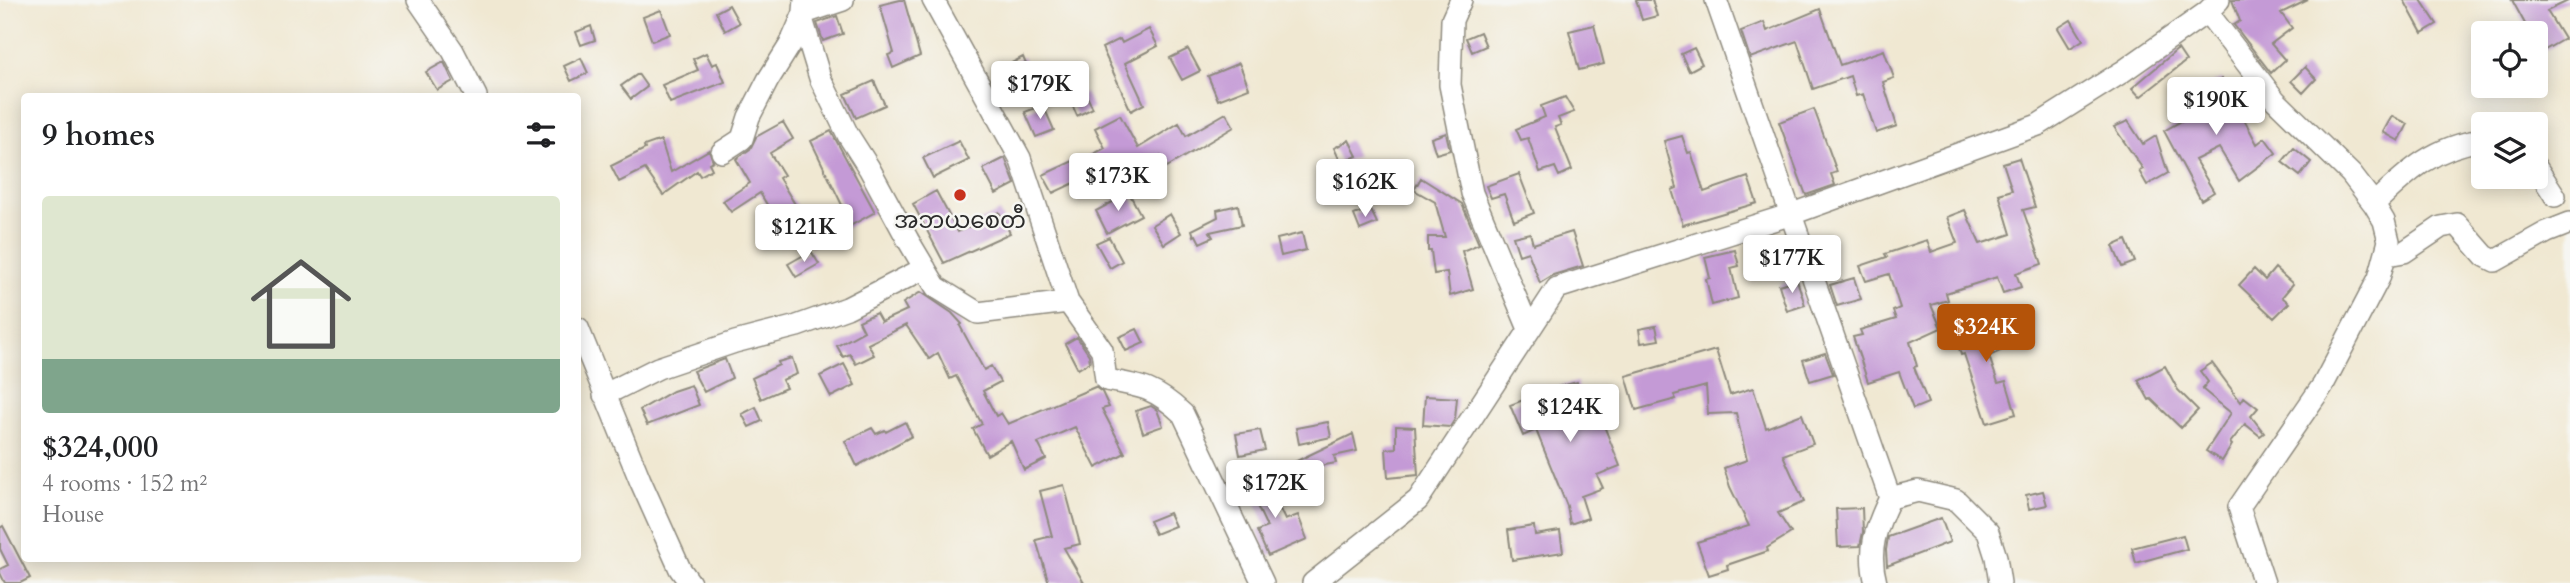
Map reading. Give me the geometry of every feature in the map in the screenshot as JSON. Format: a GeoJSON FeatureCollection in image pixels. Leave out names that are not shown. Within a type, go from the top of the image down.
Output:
{"type":"FeatureCollection","features":[{"type":"Feature","properties":{"kind":"street"},"geometry":{"type":"LineString","coordinates":[[418,0],[453,51],[474,93]]}},
{"type":"Feature","properties":{"kind":"street"},"geometry":{"type":"LineString","coordinates":[[805,6],[843,0]]}},
{"type":"Feature","properties":{"kind":"street"},"geometry":{"type":"LineString","coordinates":[[933,0],[1020,158],[1068,302],[1102,350],[1106,380],[1139,386],[1163,395],[1183,414],[1263,583]]}},
{"type":"Feature","properties":{"kind":"street"},"geometry":{"type":"LineString","coordinates":[[1461,0],[1452,20],[1450,85],[1472,193],[1529,329]]}},
{"type":"Feature","properties":{"kind":"street"},"geometry":{"type":"LineString","coordinates":[[1716,0],[1891,498],[1875,528],[1871,567],[1876,583]]}},
{"type":"Feature","properties":{"kind":"street"},"geometry":{"type":"LineString","coordinates":[[722,152],[742,139],[749,117],[790,45],[805,6]]}},
{"type":"Feature","properties":{"kind":"street"},"geometry":{"type":"LineString","coordinates":[[805,6],[803,22],[820,78],[848,135],[936,287],[978,313],[1068,302]]}},
{"type":"Feature","properties":{"kind":"street"},"geometry":{"type":"LineString","coordinates":[[1313,583],[1418,500],[1557,288],[1792,214],[2038,125],[2122,72],[2213,6],[2275,100],[2351,174],[2374,204],[2384,221],[2389,241],[2379,278],[2323,385],[2239,507],[2264,583]]}},
{"type":"Feature","properties":{"kind":"street"},"geometry":{"type":"LineString","coordinates":[[2374,204],[2398,180],[2427,158],[2460,143],[2471,142]]}},
{"type":"Feature","properties":{"kind":"street"},"geometry":{"type":"LineString","coordinates":[[2548,186],[2555,197]]}},
{"type":"Feature","properties":{"kind":"street"},"geometry":{"type":"LineString","coordinates":[[2387,256],[2404,252],[2441,228],[2457,224],[2485,256],[2495,261],[2547,232],[2570,223]]}},
{"type":"Feature","properties":{"kind":"street"},"geometry":{"type":"LineString","coordinates":[[604,395],[658,368],[847,308],[925,268]]}},
{"type":"Feature","properties":{"kind":"street"},"geometry":{"type":"LineString","coordinates":[[583,361],[604,395],[675,556],[690,583]]}},
{"type":"Feature","properties":{"kind":"street"},"geometry":{"type":"LineString","coordinates":[[1891,498],[1918,491],[1956,500],[1988,532],[2000,583]]}},
{"type":"Feature","properties":{"kind":"building"},"geometry":{"type":"Polygon","coordinates":[[[904,0],[920,56],[893,68],[888,55],[894,53],[880,5],[904,0]]]}},
{"type":"Feature","properties":{"kind":"building"},"geometry":{"type":"Polygon","coordinates":[[[1636,0],[1652,0],[1657,16],[1642,20],[1636,0]]]}},
{"type":"Feature","properties":{"kind":"building"},"geometry":{"type":"Polygon","coordinates":[[[2232,0],[2308,0],[2281,13],[2292,28],[2271,44],[2285,60],[2271,73],[2234,25],[2240,21],[2232,0]]]}},
{"type":"Feature","properties":{"kind":"building"},"geometry":{"type":"Polygon","coordinates":[[[2404,0],[2421,0],[2437,24],[2422,33],[2404,0]]]}},
{"type":"Feature","properties":{"kind":"building"},"geometry":{"type":"Polygon","coordinates":[[[2512,0],[2570,0],[2547,11],[2564,39],[2548,48],[2548,21],[2523,21],[2512,0]]]}},
{"type":"Feature","properties":{"kind":"building"},"geometry":{"type":"Polygon","coordinates":[[[729,5],[739,23],[725,31],[716,12],[729,5]]]}},
{"type":"Feature","properties":{"kind":"building"},"geometry":{"type":"Polygon","coordinates":[[[1820,9],[1840,65],[1884,50],[1894,78],[1883,82],[1897,126],[1876,133],[1863,94],[1856,96],[1850,76],[1813,89],[1797,41],[1750,58],[1741,31],[1764,22],[1767,31],[1820,9]]]}},
{"type":"Feature","properties":{"kind":"building"},"geometry":{"type":"Polygon","coordinates":[[[661,10],[670,34],[652,41],[643,17],[661,10]]]}},
{"type":"Feature","properties":{"kind":"building"},"geometry":{"type":"Polygon","coordinates":[[[837,16],[843,34],[823,41],[817,23],[837,16]]]}},
{"type":"Feature","properties":{"kind":"building"},"geometry":{"type":"Polygon","coordinates":[[[2071,20],[2083,40],[2070,48],[2058,28],[2071,20]]]}},
{"type":"Feature","properties":{"kind":"building"},"geometry":{"type":"Polygon","coordinates":[[[1594,25],[1604,64],[1579,70],[1569,31],[1594,25]]]}},
{"type":"Feature","properties":{"kind":"building"},"geometry":{"type":"Polygon","coordinates":[[[591,26],[595,40],[581,45],[576,32],[591,26]]]}},
{"type":"Feature","properties":{"kind":"building"},"geometry":{"type":"Polygon","coordinates":[[[1149,29],[1158,46],[1125,63],[1144,104],[1131,111],[1102,48],[1120,39],[1122,43],[1149,29]]]}},
{"type":"Feature","properties":{"kind":"building"},"geometry":{"type":"Polygon","coordinates":[[[1480,32],[1486,46],[1472,52],[1466,38],[1480,32]]]}},
{"type":"Feature","properties":{"kind":"building"},"geometry":{"type":"Polygon","coordinates":[[[1694,48],[1702,64],[1689,71],[1681,54],[1694,48]]]}},
{"type":"Feature","properties":{"kind":"building"},"geometry":{"type":"Polygon","coordinates":[[[1188,49],[1200,71],[1182,80],[1170,58],[1188,49]]]}},
{"type":"Feature","properties":{"kind":"building"},"geometry":{"type":"Polygon","coordinates":[[[2178,49],[2186,61],[2140,97],[2132,88],[2178,49]]]}},
{"type":"Feature","properties":{"kind":"building"},"geometry":{"type":"Polygon","coordinates":[[[706,53],[712,65],[717,63],[725,82],[670,103],[662,85],[698,70],[693,59],[706,53]]]}},
{"type":"Feature","properties":{"kind":"building"},"geometry":{"type":"Polygon","coordinates":[[[1023,57],[1033,81],[1020,87],[1008,65],[1023,57]]]}},
{"type":"Feature","properties":{"kind":"building"},"geometry":{"type":"Polygon","coordinates":[[[581,58],[588,73],[571,81],[564,66],[581,58]]]}},
{"type":"Feature","properties":{"kind":"building"},"geometry":{"type":"Polygon","coordinates":[[[444,62],[453,81],[437,90],[426,72],[444,62]]]}},
{"type":"Feature","properties":{"kind":"building"},"geometry":{"type":"Polygon","coordinates":[[[1239,63],[1249,88],[1218,100],[1208,76],[1239,63]]]}},
{"type":"Feature","properties":{"kind":"building"},"geometry":{"type":"Polygon","coordinates":[[[2305,67],[2316,79],[2303,93],[2291,81],[2305,67]]]}},
{"type":"Feature","properties":{"kind":"building"},"geometry":{"type":"Polygon","coordinates":[[[638,74],[647,87],[631,99],[621,86],[638,74]]]}},
{"type":"Feature","properties":{"kind":"building"},"geometry":{"type":"Polygon","coordinates":[[[2222,79],[2236,110],[2238,108],[2257,144],[2265,138],[2276,153],[2239,181],[2219,148],[2195,160],[2214,192],[2201,200],[2164,131],[2197,112],[2189,94],[2222,79]]]}},
{"type":"Feature","properties":{"kind":"building"},"geometry":{"type":"Polygon","coordinates":[[[874,81],[885,105],[856,118],[845,94],[874,81]]]}},
{"type":"Feature","properties":{"kind":"building"},"geometry":{"type":"Polygon","coordinates":[[[1085,93],[1093,108],[1077,116],[1070,100],[1085,93]]]}},
{"type":"Feature","properties":{"kind":"building"},"geometry":{"type":"Polygon","coordinates":[[[1565,97],[1574,112],[1558,118],[1561,125],[1555,127],[1572,170],[1559,176],[1555,167],[1540,172],[1528,138],[1521,140],[1516,129],[1545,117],[1541,106],[1565,97]]]}},
{"type":"Feature","properties":{"kind":"building"},"geometry":{"type":"Polygon","coordinates":[[[1043,105],[1054,130],[1036,137],[1025,112],[1043,105]]]}},
{"type":"Feature","properties":{"kind":"building"},"geometry":{"type":"Polygon","coordinates":[[[1814,109],[1837,172],[1831,174],[1835,185],[1806,195],[1779,122],[1814,109]]]}},
{"type":"Feature","properties":{"kind":"building"},"geometry":{"type":"Polygon","coordinates":[[[1226,113],[1234,127],[1167,167],[1160,156],[1133,171],[1127,158],[1053,193],[1043,175],[1073,161],[1075,164],[1105,148],[1095,128],[1120,115],[1138,148],[1179,123],[1186,136],[1226,113]]]}},
{"type":"Feature","properties":{"kind":"building"},"geometry":{"type":"Polygon","coordinates":[[[2392,116],[2408,124],[2399,141],[2383,132],[2392,116]]]}},
{"type":"Feature","properties":{"kind":"building"},"geometry":{"type":"Polygon","coordinates":[[[2128,121],[2143,144],[2156,136],[2168,173],[2147,185],[2139,171],[2143,169],[2114,127],[2128,121]]]}},
{"type":"Feature","properties":{"kind":"building"},"geometry":{"type":"Polygon","coordinates":[[[783,122],[793,139],[770,153],[784,175],[779,178],[796,206],[775,218],[760,193],[731,212],[723,201],[750,183],[736,159],[750,149],[756,137],[783,122]]]}},
{"type":"Feature","properties":{"kind":"building"},"geometry":{"type":"Polygon","coordinates":[[[831,131],[875,212],[812,247],[802,228],[843,207],[811,141],[831,131]]]}},
{"type":"Feature","properties":{"kind":"building"},"geometry":{"type":"Polygon","coordinates":[[[1446,133],[1450,150],[1436,154],[1431,138],[1446,133]]]}},
{"type":"Feature","properties":{"kind":"building"},"geometry":{"type":"Polygon","coordinates":[[[1682,136],[1688,153],[1691,152],[1704,192],[1748,177],[1757,203],[1683,225],[1672,190],[1677,188],[1664,141],[1682,136]]]}},
{"type":"Feature","properties":{"kind":"building"},"geometry":{"type":"Polygon","coordinates":[[[661,140],[671,172],[709,150],[713,161],[709,163],[712,169],[700,176],[697,171],[663,195],[645,169],[619,182],[611,166],[645,149],[644,146],[661,140]]]}},
{"type":"Feature","properties":{"kind":"building"},"geometry":{"type":"Polygon","coordinates":[[[1349,140],[1357,156],[1341,163],[1334,148],[1349,140]]]}},
{"type":"Feature","properties":{"kind":"building"},"geometry":{"type":"Polygon","coordinates":[[[959,141],[969,160],[933,178],[923,158],[959,141]]]}},
{"type":"Feature","properties":{"kind":"building"},"geometry":{"type":"Polygon","coordinates":[[[2294,148],[2311,162],[2300,176],[2282,162],[2294,148]]]}},
{"type":"Feature","properties":{"kind":"building"},"geometry":{"type":"Polygon","coordinates":[[[1005,158],[1015,184],[996,194],[983,169],[1005,158]]]}},
{"type":"Feature","properties":{"kind":"building"},"geometry":{"type":"Polygon","coordinates":[[[2019,158],[2035,207],[2023,210],[2042,264],[2016,273],[2021,287],[2003,293],[1997,277],[1946,293],[1948,300],[1931,305],[1941,328],[1910,342],[1917,366],[1914,367],[1928,403],[1913,409],[1899,372],[1868,382],[1853,337],[1862,335],[1860,330],[1896,319],[1893,311],[1900,308],[1889,274],[1866,281],[1860,266],[1887,257],[1885,254],[1927,240],[1931,252],[1957,243],[1947,217],[1965,210],[1980,244],[2011,234],[1999,194],[2012,190],[2003,163],[2019,158]]]}},
{"type":"Feature","properties":{"kind":"building"},"geometry":{"type":"Polygon","coordinates":[[[1519,174],[1534,213],[1514,221],[1504,194],[1491,198],[1486,186],[1519,174]]]}},
{"type":"Feature","properties":{"kind":"building"},"geometry":{"type":"Polygon","coordinates":[[[1421,178],[1462,204],[1479,244],[1462,251],[1473,289],[1450,296],[1447,272],[1434,274],[1431,251],[1428,251],[1428,237],[1445,237],[1435,202],[1414,190],[1421,178]]]}},
{"type":"Feature","properties":{"kind":"building"},"geometry":{"type":"Polygon","coordinates":[[[936,191],[958,232],[999,212],[1010,233],[944,263],[913,204],[936,191]]]}},
{"type":"Feature","properties":{"kind":"building"},"geometry":{"type":"Polygon","coordinates":[[[1129,193],[1141,215],[1107,233],[1096,211],[1129,193]]]}},
{"type":"Feature","properties":{"kind":"building"},"geometry":{"type":"Polygon","coordinates":[[[1238,205],[1242,225],[1210,232],[1213,237],[1200,243],[1196,235],[1194,236],[1192,230],[1218,217],[1217,210],[1238,205]]]}},
{"type":"Feature","properties":{"kind":"building"},"geometry":{"type":"Polygon","coordinates":[[[1370,208],[1377,223],[1360,230],[1354,215],[1370,208]]]}},
{"type":"Feature","properties":{"kind":"building"},"geometry":{"type":"Polygon","coordinates":[[[1170,214],[1181,233],[1164,244],[1152,225],[1170,214]]]}},
{"type":"Feature","properties":{"kind":"building"},"geometry":{"type":"Polygon","coordinates":[[[1572,232],[1583,266],[1553,275],[1540,283],[1528,252],[1519,255],[1513,237],[1530,233],[1533,244],[1572,232]]]}},
{"type":"Feature","properties":{"kind":"building"},"geometry":{"type":"Polygon","coordinates":[[[1302,233],[1306,250],[1281,256],[1277,239],[1302,233]]]}},
{"type":"Feature","properties":{"kind":"building"},"geometry":{"type":"Polygon","coordinates":[[[1109,237],[1122,261],[1110,268],[1096,243],[1109,237]]]}},
{"type":"Feature","properties":{"kind":"building"},"geometry":{"type":"Polygon","coordinates":[[[2126,240],[2135,262],[2122,267],[2113,246],[2126,240]]]}},
{"type":"Feature","properties":{"kind":"building"},"geometry":{"type":"Polygon","coordinates":[[[1735,250],[1739,266],[1731,268],[1738,298],[1712,305],[1706,279],[1710,278],[1705,257],[1735,250]]]}},
{"type":"Feature","properties":{"kind":"building"},"geometry":{"type":"Polygon","coordinates":[[[811,251],[819,264],[796,277],[788,264],[811,251]]]}},
{"type":"Feature","properties":{"kind":"building"},"geometry":{"type":"Polygon","coordinates":[[[2275,268],[2293,284],[2282,297],[2289,303],[2274,318],[2239,285],[2254,269],[2265,280],[2275,268]]]}},
{"type":"Feature","properties":{"kind":"building"},"geometry":{"type":"Polygon","coordinates":[[[1854,278],[1861,299],[1837,306],[1830,285],[1854,278]]]}},
{"type":"Feature","properties":{"kind":"building"},"geometry":{"type":"Polygon","coordinates":[[[1797,280],[1805,305],[1787,311],[1779,285],[1797,280]]]}},
{"type":"Feature","properties":{"kind":"building"},"geometry":{"type":"Polygon","coordinates":[[[921,292],[952,313],[962,324],[960,326],[984,370],[991,366],[1000,382],[983,391],[996,416],[1001,413],[1008,424],[1095,387],[1102,392],[1109,407],[1102,409],[1125,453],[1096,468],[1075,427],[1038,443],[1046,459],[1024,470],[1011,441],[987,455],[973,429],[982,424],[956,376],[950,379],[938,353],[929,359],[906,325],[868,344],[874,355],[856,364],[850,354],[843,357],[837,346],[864,331],[859,321],[876,313],[881,322],[907,310],[903,303],[921,292]]]}},
{"type":"Feature","properties":{"kind":"building"},"geometry":{"type":"Polygon","coordinates":[[[1995,310],[2009,347],[1989,356],[1998,383],[2006,381],[2016,414],[1987,423],[1953,328],[1995,310]]]}},
{"type":"Feature","properties":{"kind":"building"},"geometry":{"type":"Polygon","coordinates":[[[1656,326],[1659,340],[1641,343],[1639,329],[1656,326]]]}},
{"type":"Feature","properties":{"kind":"building"},"geometry":{"type":"Polygon","coordinates":[[[1137,329],[1144,343],[1126,351],[1119,337],[1137,329]]]}},
{"type":"Feature","properties":{"kind":"building"},"geometry":{"type":"Polygon","coordinates":[[[1077,337],[1089,355],[1090,362],[1078,369],[1065,344],[1077,337]]]}},
{"type":"Feature","properties":{"kind":"building"},"geometry":{"type":"Polygon","coordinates":[[[1716,350],[1730,395],[1753,388],[1766,428],[1802,414],[1813,444],[1783,455],[1804,502],[1778,513],[1791,533],[1767,548],[1768,551],[1727,565],[1728,569],[1709,575],[1697,542],[1749,526],[1724,468],[1747,460],[1736,413],[1708,414],[1706,386],[1674,395],[1676,399],[1636,410],[1626,376],[1716,350]]]}},
{"type":"Feature","properties":{"kind":"building"},"geometry":{"type":"Polygon","coordinates":[[[1825,353],[1833,374],[1810,381],[1803,360],[1825,353]]]}},
{"type":"Feature","properties":{"kind":"building"},"geometry":{"type":"Polygon","coordinates":[[[792,358],[797,374],[782,380],[786,388],[761,399],[752,378],[779,365],[778,362],[792,358]]]}},
{"type":"Feature","properties":{"kind":"building"},"geometry":{"type":"Polygon","coordinates":[[[725,359],[732,378],[704,392],[693,371],[725,359]]]}},
{"type":"Feature","properties":{"kind":"building"},"geometry":{"type":"Polygon","coordinates":[[[2212,363],[2241,402],[2244,397],[2258,408],[2251,416],[2264,433],[2260,436],[2245,424],[2230,443],[2232,445],[2222,461],[2206,451],[2231,413],[2202,389],[2208,382],[2200,371],[2212,363]]]}},
{"type":"Feature","properties":{"kind":"building"},"geometry":{"type":"Polygon","coordinates":[[[844,364],[855,385],[831,397],[820,376],[844,364]]]}},
{"type":"Feature","properties":{"kind":"building"},"geometry":{"type":"Polygon","coordinates":[[[2165,366],[2178,390],[2198,410],[2181,428],[2149,400],[2138,380],[2165,366]]]}},
{"type":"Feature","properties":{"kind":"building"},"geometry":{"type":"Polygon","coordinates":[[[1577,382],[1584,411],[1596,406],[1620,466],[1597,475],[1603,488],[1581,496],[1588,518],[1570,524],[1567,506],[1536,430],[1523,436],[1510,405],[1526,399],[1528,405],[1556,394],[1554,388],[1577,382]]]}},
{"type":"Feature","properties":{"kind":"building"},"geometry":{"type":"Polygon","coordinates":[[[691,385],[699,405],[647,425],[640,410],[673,391],[691,385]]]}},
{"type":"Feature","properties":{"kind":"building"},"geometry":{"type":"Polygon","coordinates":[[[1425,396],[1457,398],[1455,419],[1450,427],[1423,425],[1425,396]]]}},
{"type":"Feature","properties":{"kind":"building"},"geometry":{"type":"Polygon","coordinates":[[[1151,406],[1157,410],[1163,426],[1143,433],[1136,411],[1151,406]]]}},
{"type":"Feature","properties":{"kind":"building"},"geometry":{"type":"Polygon","coordinates":[[[756,407],[762,421],[749,427],[742,414],[756,407]]]}},
{"type":"Feature","properties":{"kind":"building"},"geometry":{"type":"Polygon","coordinates":[[[905,422],[912,436],[857,466],[845,441],[872,428],[876,434],[905,422]]]}},
{"type":"Feature","properties":{"kind":"building"},"geometry":{"type":"Polygon","coordinates":[[[1328,422],[1331,437],[1299,444],[1296,428],[1328,422]]]}},
{"type":"Feature","properties":{"kind":"building"},"geometry":{"type":"Polygon","coordinates":[[[1396,426],[1415,427],[1418,475],[1388,478],[1386,449],[1396,448],[1396,426]]]}},
{"type":"Feature","properties":{"kind":"building"},"geometry":{"type":"Polygon","coordinates":[[[1260,430],[1265,450],[1240,455],[1236,434],[1260,430]]]}},
{"type":"Feature","properties":{"kind":"building"},"geometry":{"type":"Polygon","coordinates":[[[1353,434],[1357,451],[1334,456],[1336,463],[1282,473],[1280,469],[1353,434]]]}},
{"type":"Feature","properties":{"kind":"building"},"geometry":{"type":"Polygon","coordinates":[[[1264,476],[1285,520],[1298,515],[1307,539],[1268,556],[1257,531],[1267,527],[1247,485],[1264,476]]]}},
{"type":"Feature","properties":{"kind":"building"},"geometry":{"type":"Polygon","coordinates":[[[1064,485],[1080,544],[1064,548],[1084,583],[1049,583],[1036,540],[1052,536],[1040,491],[1064,485]]]}},
{"type":"Feature","properties":{"kind":"building"},"geometry":{"type":"Polygon","coordinates":[[[2043,491],[2047,505],[2029,509],[2026,495],[2043,491]]]}},
{"type":"Feature","properties":{"kind":"building"},"geometry":{"type":"Polygon","coordinates":[[[1862,508],[1863,532],[1860,546],[1838,547],[1836,509],[1862,508]]]}},
{"type":"Feature","properties":{"kind":"building"},"geometry":{"type":"Polygon","coordinates":[[[1169,513],[1175,526],[1155,534],[1149,521],[1169,513]]]}},
{"type":"Feature","properties":{"kind":"building"},"geometry":{"type":"Polygon","coordinates":[[[1941,518],[1950,542],[1887,566],[1888,537],[1941,518]]]}},
{"type":"Feature","properties":{"kind":"building"},"geometry":{"type":"Polygon","coordinates":[[[3,526],[30,578],[20,583],[5,583],[0,573],[0,569],[8,565],[0,549],[0,528],[3,526]]]}},
{"type":"Feature","properties":{"kind":"building"},"geometry":{"type":"Polygon","coordinates":[[[1534,526],[1535,535],[1560,531],[1563,552],[1512,560],[1508,530],[1534,526]]]}},
{"type":"Feature","properties":{"kind":"building"},"geometry":{"type":"Polygon","coordinates":[[[2183,535],[2187,549],[2136,563],[2132,548],[2183,535]]]}},
{"type":"Feature","properties":{"kind":"place","name":"အဘယစေတီ"},"geometry":{"type":"Point","coordinates":[960,195]}}]}
